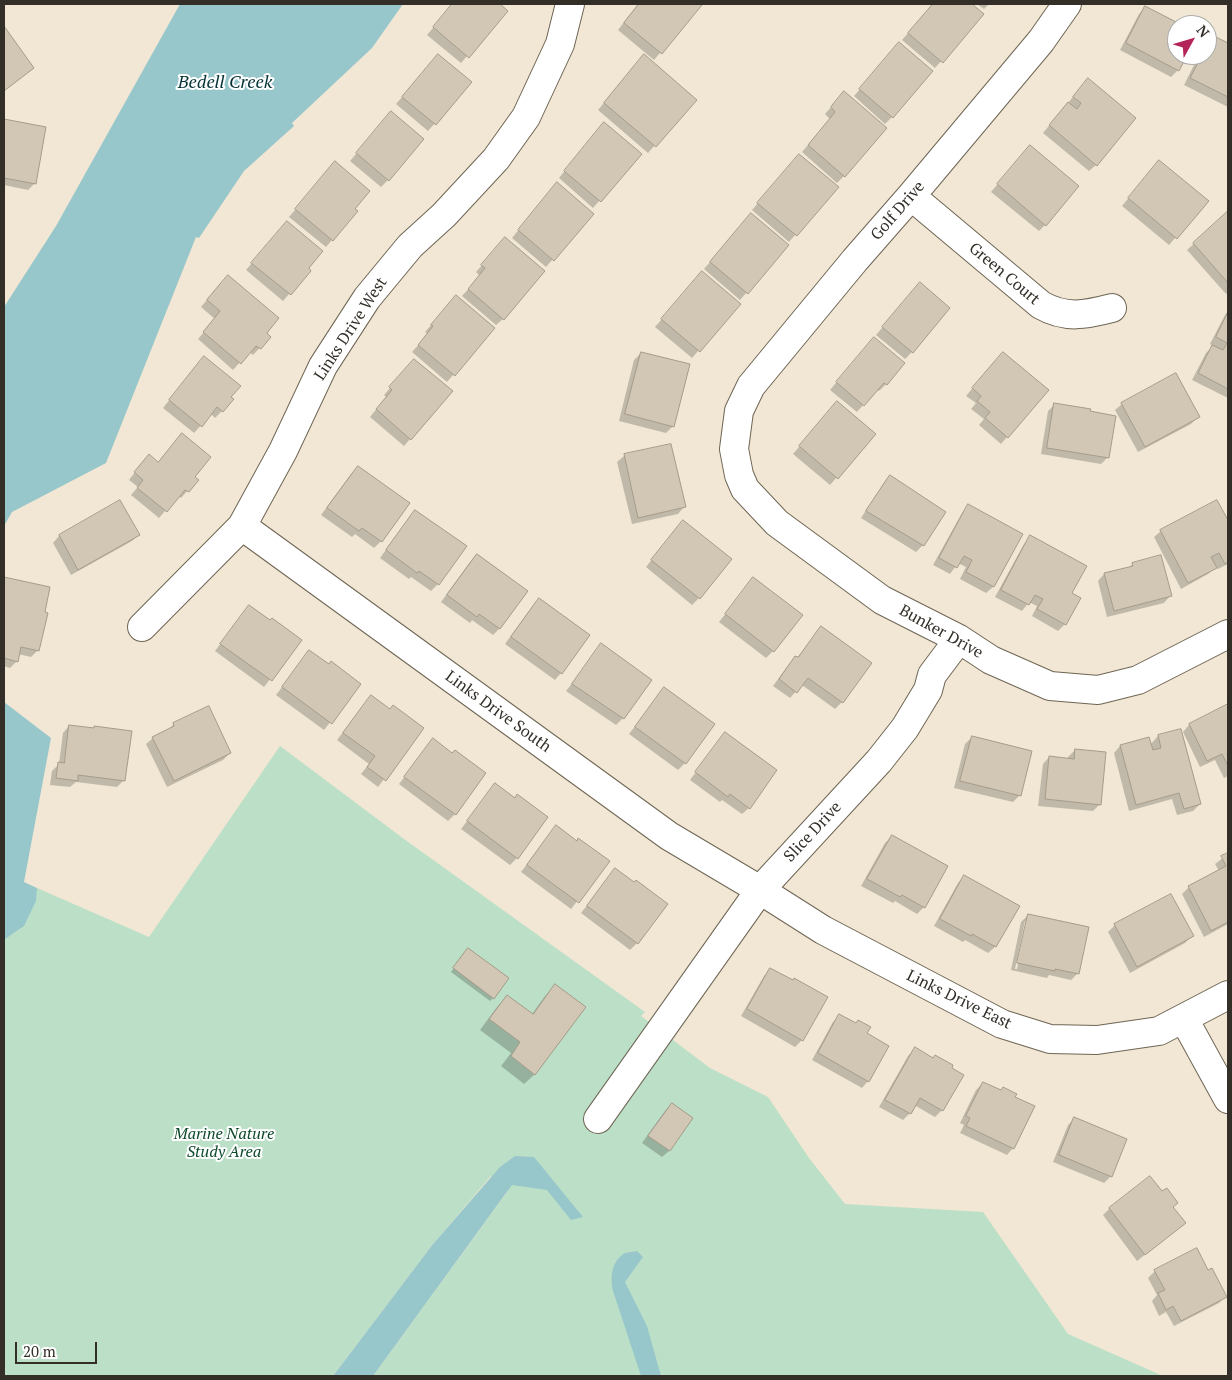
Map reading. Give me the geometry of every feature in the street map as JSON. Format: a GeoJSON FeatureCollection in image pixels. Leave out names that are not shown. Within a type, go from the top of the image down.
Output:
{"type":"FeatureCollection","features":[{"type":"Feature","properties":{"kind":"street","name":"Links Drive West"},"geometry":{"type":"LineString","coordinates":[[142,627],[242,526],[283,451],[323,366],[367,298],[410,246],[444,215],[496,158],[526,117],[560,44],[570,4]]}},
{"type":"Feature","properties":{"kind":"street","name":"Golf Drive"},"geometry":{"type":"LineString","coordinates":[[738,423],[739,411],[751,386],[1041,41],[1067,4]]}},
{"type":"Feature","properties":{"kind":"street","name":"Green Court"},"geometry":{"type":"LineString","coordinates":[[911,196],[1026,294],[1052,311],[1067,315],[1080,315],[1112,308]]}},
{"type":"Feature","properties":{"kind":"street","name":"Bunker Drive"},"geometry":{"type":"LineString","coordinates":[[738,423],[734,449],[739,475],[746,489],[777,523],[882,600],[959,639],[991,660],[1050,686],[1098,690],[1138,680],[1228,634]]}},
{"type":"Feature","properties":{"kind":"street","name":"Links Drive South"},"geometry":{"type":"LineString","coordinates":[[242,526],[669,836],[760,890]]}},
{"type":"Feature","properties":{"kind":"street","name":"Slice Drive"},"geometry":{"type":"LineString","coordinates":[[598,1119],[760,890],[879,761],[905,728],[928,690],[932,675],[959,639]]}},
{"type":"Feature","properties":{"kind":"street","name":"Links Drive East"},"geometry":{"type":"LineString","coordinates":[[760,890],[823,930],[1002,1024],[1050,1039],[1097,1040],[1159,1031],[1228,995]]}},
{"type":"Feature","properties":{"kind":"street"},"geometry":{"type":"LineString","coordinates":[[1184,1018],[1228,1099]]}},
{"type":"Feature","properties":{"kind":"green space","name":"Marine Nature Study Area"},"geometry":{"type":"Polygon","coordinates":[[[280,746],[404,839],[645,1012],[641,1016],[710,1068],[768,1097],[809,1158],[845,1204],[983,1212],[1068,1334],[1163,1376],[373,1376],[508,1191],[491,1176],[433,1244],[333,1376],[4,1376],[4,940],[20,929],[37,888],[149,937],[280,746]]]}},
{"type":"Feature","properties":{"kind":"water","name":"Bedell Creek"},"geometry":{"type":"Polygon","coordinates":[[[180,4],[403,4],[372,48],[292,123],[294,126],[244,171],[199,238],[196,237],[106,463],[12,512],[4,526],[4,307],[56,226],[180,4]]]}},
{"type":"Feature","properties":{"kind":"water"},"geometry":{"type":"Polygon","coordinates":[[[4,702],[51,738],[24,882],[37,888],[36,901],[24,926],[4,940],[4,702]]]}},
{"type":"Feature","properties":{"kind":"water"},"geometry":{"type":"Polygon","coordinates":[[[515,1156],[534,1157],[583,1217],[571,1220],[547,1190],[512,1185],[373,1376],[333,1376],[433,1244],[500,1167],[515,1156]]]}},
{"type":"Feature","properties":{"kind":"water"},"geometry":{"type":"Polygon","coordinates":[[[637,1251],[643,1257],[625,1282],[647,1326],[661,1376],[641,1376],[613,1291],[612,1275],[617,1260],[625,1253],[637,1251]]]}},
{"type":"Feature","properties":{"kind":"building"},"geometry":{"type":"Polygon","coordinates":[[[452,4],[500,4],[508,11],[469,58],[433,27],[452,4]]]}},
{"type":"Feature","properties":{"kind":"building"},"geometry":{"type":"Polygon","coordinates":[[[639,4],[702,5],[662,54],[624,23],[639,4]]]}},
{"type":"Feature","properties":{"kind":"building"},"geometry":{"type":"Polygon","coordinates":[[[933,4],[972,4],[984,14],[943,63],[908,33],[933,4]]]}},
{"type":"Feature","properties":{"kind":"building"},"geometry":{"type":"Polygon","coordinates":[[[1145,6],[1167,17],[1167,65],[1126,43],[1145,6]]]}},
{"type":"Feature","properties":{"kind":"building"},"geometry":{"type":"Polygon","coordinates":[[[4,26],[34,68],[4,91],[4,26]]]}},
{"type":"Feature","properties":{"kind":"building"},"geometry":{"type":"Polygon","coordinates":[[[1217,38],[1228,43],[1228,97],[1190,78],[1197,65],[1217,65],[1217,38]]]}},
{"type":"Feature","properties":{"kind":"building"},"geometry":{"type":"Polygon","coordinates":[[[899,42],[933,71],[893,118],[859,89],[899,42]]]}},
{"type":"Feature","properties":{"kind":"building"},"geometry":{"type":"Polygon","coordinates":[[[438,54],[472,82],[436,125],[402,97],[438,54]]]}},
{"type":"Feature","properties":{"kind":"building"},"geometry":{"type":"Polygon","coordinates":[[[644,54],[697,100],[656,147],[604,103],[644,54]]]}},
{"type":"Feature","properties":{"kind":"building"},"geometry":{"type":"Polygon","coordinates":[[[1168,65],[1182,65],[1179,71],[1168,65]]]}},
{"type":"Feature","properties":{"kind":"building"},"geometry":{"type":"Polygon","coordinates":[[[1088,78],[1136,118],[1097,166],[1049,125],[1068,102],[1077,109],[1081,103],[1073,97],[1088,78]]]}},
{"type":"Feature","properties":{"kind":"building"},"geometry":{"type":"Polygon","coordinates":[[[844,91],[887,128],[845,177],[808,145],[835,112],[831,107],[844,91]]]}},
{"type":"Feature","properties":{"kind":"building"},"geometry":{"type":"Polygon","coordinates":[[[391,111],[424,139],[389,181],[356,153],[391,111]]]}},
{"type":"Feature","properties":{"kind":"building"},"geometry":{"type":"Polygon","coordinates":[[[4,119],[46,127],[36,184],[4,178],[4,119]]]}},
{"type":"Feature","properties":{"kind":"building"},"geometry":{"type":"Polygon","coordinates":[[[604,122],[642,154],[601,202],[564,171],[604,122]]]}},
{"type":"Feature","properties":{"kind":"building"},"geometry":{"type":"Polygon","coordinates":[[[1030,145],[1079,186],[1046,226],[997,184],[1030,145]]]}},
{"type":"Feature","properties":{"kind":"building"},"geometry":{"type":"Polygon","coordinates":[[[799,154],[839,187],[797,236],[757,203],[799,154]]]}},
{"type":"Feature","properties":{"kind":"building"},"geometry":{"type":"Polygon","coordinates":[[[1159,160],[1209,201],[1177,239],[1128,198],[1159,160]]]}},
{"type":"Feature","properties":{"kind":"building"},"geometry":{"type":"Polygon","coordinates":[[[335,161],[370,191],[355,209],[358,211],[333,241],[295,209],[335,161]]]}},
{"type":"Feature","properties":{"kind":"building"},"geometry":{"type":"Polygon","coordinates":[[[557,182],[594,214],[554,261],[518,230],[557,182]]]}},
{"type":"Feature","properties":{"kind":"building"},"geometry":{"type":"Polygon","coordinates":[[[1228,211],[1228,283],[1193,243],[1228,211]]]}},
{"type":"Feature","properties":{"kind":"building"},"geometry":{"type":"Polygon","coordinates":[[[751,213],[789,245],[748,294],[710,262],[751,213]]]}},
{"type":"Feature","properties":{"kind":"building"},"geometry":{"type":"Polygon","coordinates":[[[287,221],[323,251],[309,268],[311,271],[291,295],[251,263],[287,221]]]}},
{"type":"Feature","properties":{"kind":"building"},"geometry":{"type":"Polygon","coordinates":[[[505,237],[545,271],[504,320],[468,289],[485,268],[481,265],[505,237]]]}},
{"type":"Feature","properties":{"kind":"building"},"geometry":{"type":"Polygon","coordinates":[[[702,271],[741,304],[700,352],[661,319],[702,271]]]}},
{"type":"Feature","properties":{"kind":"building"},"geometry":{"type":"Polygon","coordinates":[[[228,275],[279,318],[267,333],[271,337],[261,349],[256,346],[241,364],[203,332],[220,311],[207,300],[228,275]]]}},
{"type":"Feature","properties":{"kind":"building"},"geometry":{"type":"Polygon","coordinates":[[[920,282],[950,308],[913,353],[882,327],[920,282]]]}},
{"type":"Feature","properties":{"kind":"building"},"geometry":{"type":"Polygon","coordinates":[[[456,295],[495,328],[455,376],[418,345],[433,326],[431,325],[456,295]]]}},
{"type":"Feature","properties":{"kind":"building"},"geometry":{"type":"Polygon","coordinates":[[[1228,312],[1228,389],[1198,373],[1212,345],[1223,350],[1227,343],[1216,337],[1228,312]]]}},
{"type":"Feature","properties":{"kind":"building"},"geometry":{"type":"Polygon","coordinates":[[[874,337],[905,363],[887,385],[884,383],[864,406],[836,382],[874,337]]]}},
{"type":"Feature","properties":{"kind":"building"},"geometry":{"type":"Polygon","coordinates":[[[641,352],[690,364],[674,427],[625,414],[641,352]]]}},
{"type":"Feature","properties":{"kind":"building"},"geometry":{"type":"Polygon","coordinates":[[[1003,352],[1049,390],[1008,438],[985,418],[990,412],[977,401],[981,396],[972,388],[1003,352]]]}},
{"type":"Feature","properties":{"kind":"building"},"geometry":{"type":"Polygon","coordinates":[[[204,356],[241,386],[231,397],[234,399],[223,412],[217,407],[202,427],[169,400],[204,356]]]}},
{"type":"Feature","properties":{"kind":"building"},"geometry":{"type":"Polygon","coordinates":[[[414,359],[453,391],[411,440],[376,409],[392,390],[389,387],[414,359]]]}},
{"type":"Feature","properties":{"kind":"building"},"geometry":{"type":"Polygon","coordinates":[[[1176,373],[1200,417],[1145,447],[1121,403],[1176,373]]]}},
{"type":"Feature","properties":{"kind":"building"},"geometry":{"type":"Polygon","coordinates":[[[837,401],[876,434],[838,479],[799,446],[837,401]]]}},
{"type":"Feature","properties":{"kind":"building"},"geometry":{"type":"Polygon","coordinates":[[[1054,403],[1091,409],[1090,411],[1116,416],[1109,458],[1047,448],[1054,403]]]}},
{"type":"Feature","properties":{"kind":"building"},"geometry":{"type":"Polygon","coordinates":[[[182,433],[211,457],[195,477],[199,480],[189,492],[185,490],[167,512],[137,488],[143,480],[134,472],[149,454],[158,462],[182,433]]]}},
{"type":"Feature","properties":{"kind":"building"},"geometry":{"type":"Polygon","coordinates":[[[671,444],[686,507],[638,518],[624,454],[671,444]]]}},
{"type":"Feature","properties":{"kind":"building"},"geometry":{"type":"Polygon","coordinates":[[[358,466],[410,503],[382,542],[362,528],[359,531],[327,508],[358,466]]]}},
{"type":"Feature","properties":{"kind":"building"},"geometry":{"type":"Polygon","coordinates":[[[890,475],[946,512],[924,546],[866,511],[890,475]]]}},
{"type":"Feature","properties":{"kind":"building"},"geometry":{"type":"Polygon","coordinates":[[[120,500],[140,535],[78,570],[59,535],[120,500]]]}},
{"type":"Feature","properties":{"kind":"building"},"geometry":{"type":"Polygon","coordinates":[[[1217,500],[1228,520],[1228,562],[1225,564],[1219,553],[1211,557],[1217,568],[1188,583],[1160,530],[1217,500]]]}},
{"type":"Feature","properties":{"kind":"building"},"geometry":{"type":"Polygon","coordinates":[[[968,504],[1023,534],[994,587],[966,572],[972,560],[964,556],[957,568],[939,558],[968,504]]]}},
{"type":"Feature","properties":{"kind":"building"},"geometry":{"type":"Polygon","coordinates":[[[415,510],[467,546],[439,585],[419,571],[417,573],[386,550],[415,510]]]}},
{"type":"Feature","properties":{"kind":"building"},"geometry":{"type":"Polygon","coordinates":[[[683,520],[732,559],[700,599],[651,560],[683,520]]]}},
{"type":"Feature","properties":{"kind":"building"},"geometry":{"type":"Polygon","coordinates":[[[1030,535],[1087,566],[1072,593],[1081,598],[1066,625],[1037,609],[1043,599],[1035,595],[1029,605],[1001,590],[1030,535]]]}},
{"type":"Feature","properties":{"kind":"building"},"geometry":{"type":"Polygon","coordinates":[[[477,554],[528,591],[500,629],[479,614],[477,617],[447,595],[477,554]]]}},
{"type":"Feature","properties":{"kind":"building"},"geometry":{"type":"Polygon","coordinates":[[[1161,555],[1172,596],[1114,611],[1104,573],[1133,566],[1132,563],[1161,555]]]}},
{"type":"Feature","properties":{"kind":"building"},"geometry":{"type":"Polygon","coordinates":[[[4,577],[50,587],[45,612],[48,613],[39,651],[21,647],[18,662],[4,658],[4,577]]]}},
{"type":"Feature","properties":{"kind":"building"},"geometry":{"type":"Polygon","coordinates":[[[753,577],[803,615],[774,652],[725,614],[753,577]]]}},
{"type":"Feature","properties":{"kind":"building"},"geometry":{"type":"Polygon","coordinates":[[[539,598],[590,635],[562,674],[511,637],[539,598]]]}},
{"type":"Feature","properties":{"kind":"building"},"geometry":{"type":"Polygon","coordinates":[[[249,605],[270,620],[272,618],[302,640],[272,681],[220,644],[249,605]]]}},
{"type":"Feature","properties":{"kind":"building"},"geometry":{"type":"Polygon","coordinates":[[[821,626],[872,663],[843,703],[808,678],[797,693],[779,679],[795,656],[798,657],[821,626]]]}},
{"type":"Feature","properties":{"kind":"building"},"geometry":{"type":"Polygon","coordinates":[[[601,643],[652,680],[624,719],[572,684],[601,643]]]}},
{"type":"Feature","properties":{"kind":"building"},"geometry":{"type":"Polygon","coordinates":[[[309,650],[329,664],[331,661],[361,684],[332,724],[282,687],[309,650]]]}},
{"type":"Feature","properties":{"kind":"building"},"geometry":{"type":"Polygon","coordinates":[[[664,687],[715,724],[686,764],[635,727],[664,687]]]}},
{"type":"Feature","properties":{"kind":"building"},"geometry":{"type":"Polygon","coordinates":[[[371,695],[390,709],[393,705],[424,728],[386,781],[367,767],[375,756],[343,733],[371,695]]]}},
{"type":"Feature","properties":{"kind":"building"},"geometry":{"type":"Polygon","coordinates":[[[1228,704],[1228,766],[1222,754],[1207,761],[1189,724],[1228,704]]]}},
{"type":"Feature","properties":{"kind":"building"},"geometry":{"type":"Polygon","coordinates":[[[209,706],[231,753],[174,781],[152,737],[174,726],[173,723],[209,706]]]}},
{"type":"Feature","properties":{"kind":"building"},"geometry":{"type":"Polygon","coordinates":[[[69,725],[132,731],[125,781],[78,775],[78,781],[56,778],[58,762],[64,763],[69,725]]]}},
{"type":"Feature","properties":{"kind":"building"},"geometry":{"type":"Polygon","coordinates":[[[1181,729],[1201,804],[1184,809],[1179,793],[1136,805],[1120,745],[1149,737],[1153,750],[1161,748],[1158,735],[1181,729]]]}},
{"type":"Feature","properties":{"kind":"building"},"geometry":{"type":"Polygon","coordinates":[[[725,732],[777,770],[750,809],[730,794],[728,797],[695,772],[725,732]]]}},
{"type":"Feature","properties":{"kind":"building"},"geometry":{"type":"Polygon","coordinates":[[[972,736],[1032,751],[1021,796],[960,781],[972,736]]]}},
{"type":"Feature","properties":{"kind":"building"},"geometry":{"type":"Polygon","coordinates":[[[433,738],[452,753],[455,750],[486,773],[456,815],[404,777],[433,738]]]}},
{"type":"Feature","properties":{"kind":"building"},"geometry":{"type":"Polygon","coordinates":[[[1075,749],[1106,752],[1101,805],[1045,799],[1049,756],[1074,759],[1075,749]]]}},
{"type":"Feature","properties":{"kind":"building"},"geometry":{"type":"Polygon","coordinates":[[[495,783],[515,798],[517,794],[548,817],[518,859],[467,821],[495,783]]]}},
{"type":"Feature","properties":{"kind":"building"},"geometry":{"type":"Polygon","coordinates":[[[556,825],[577,841],[578,838],[610,861],[579,903],[527,865],[556,825]]]}},
{"type":"Feature","properties":{"kind":"building"},"geometry":{"type":"Polygon","coordinates":[[[892,835],[948,866],[925,908],[867,879],[892,835]]]}},
{"type":"Feature","properties":{"kind":"building"},"geometry":{"type":"Polygon","coordinates":[[[1228,853],[1228,922],[1211,931],[1188,886],[1226,866],[1221,856],[1228,853]]]}},
{"type":"Feature","properties":{"kind":"building"},"geometry":{"type":"Polygon","coordinates":[[[615,868],[634,882],[636,880],[668,904],[638,944],[587,906],[615,868]]]}},
{"type":"Feature","properties":{"kind":"building"},"geometry":{"type":"Polygon","coordinates":[[[964,875],[1020,906],[996,947],[940,919],[964,875]]]}},
{"type":"Feature","properties":{"kind":"building"},"geometry":{"type":"Polygon","coordinates":[[[1171,894],[1194,936],[1137,967],[1114,924],[1171,894]]]}},
{"type":"Feature","properties":{"kind":"building"},"geometry":{"type":"Polygon","coordinates":[[[1028,914],[1089,927],[1079,974],[1017,963],[1028,914]]]}},
{"type":"Feature","properties":{"kind":"building"},"geometry":{"type":"Polygon","coordinates":[[[468,948],[509,978],[494,999],[453,968],[468,948]]]}},
{"type":"Feature","properties":{"kind":"building"},"geometry":{"type":"Polygon","coordinates":[[[770,968],[793,980],[794,978],[828,997],[803,1041],[747,1009],[770,968]]]}},
{"type":"Feature","properties":{"kind":"building"},"geometry":{"type":"Polygon","coordinates":[[[555,984],[586,1007],[535,1075],[511,1056],[520,1042],[489,1019],[507,995],[533,1014],[555,984]]]}},
{"type":"Feature","properties":{"kind":"building"},"geometry":{"type":"Polygon","coordinates":[[[839,1014],[856,1023],[858,1020],[871,1027],[867,1033],[889,1046],[869,1082],[818,1053],[839,1014]]]}},
{"type":"Feature","properties":{"kind":"building"},"geometry":{"type":"Polygon","coordinates":[[[915,1047],[933,1058],[935,1055],[953,1065],[952,1068],[964,1075],[943,1111],[920,1098],[911,1114],[885,1100],[915,1047]]]}},
{"type":"Feature","properties":{"kind":"building"},"geometry":{"type":"Polygon","coordinates":[[[983,1082],[1001,1090],[1003,1087],[1017,1094],[1015,1097],[1035,1106],[1014,1149],[966,1126],[970,1118],[966,1116],[983,1082]]]}},
{"type":"Feature","properties":{"kind":"building"},"geometry":{"type":"Polygon","coordinates":[[[672,1103],[693,1118],[670,1151],[648,1136],[672,1103]]]}},
{"type":"Feature","properties":{"kind":"building"},"geometry":{"type":"Polygon","coordinates":[[[1074,1117],[1127,1139],[1112,1177],[1059,1155],[1074,1117]]]}},
{"type":"Feature","properties":{"kind":"building"},"geometry":{"type":"Polygon","coordinates":[[[1150,1176],[1162,1191],[1167,1188],[1178,1203],[1173,1207],[1186,1223],[1145,1255],[1109,1208],[1150,1176]]]}},
{"type":"Feature","properties":{"kind":"building"},"geometry":{"type":"Polygon","coordinates":[[[1197,1248],[1208,1270],[1212,1268],[1227,1297],[1181,1321],[1173,1306],[1166,1310],[1158,1293],[1165,1290],[1154,1270],[1197,1248]]]}}]}
